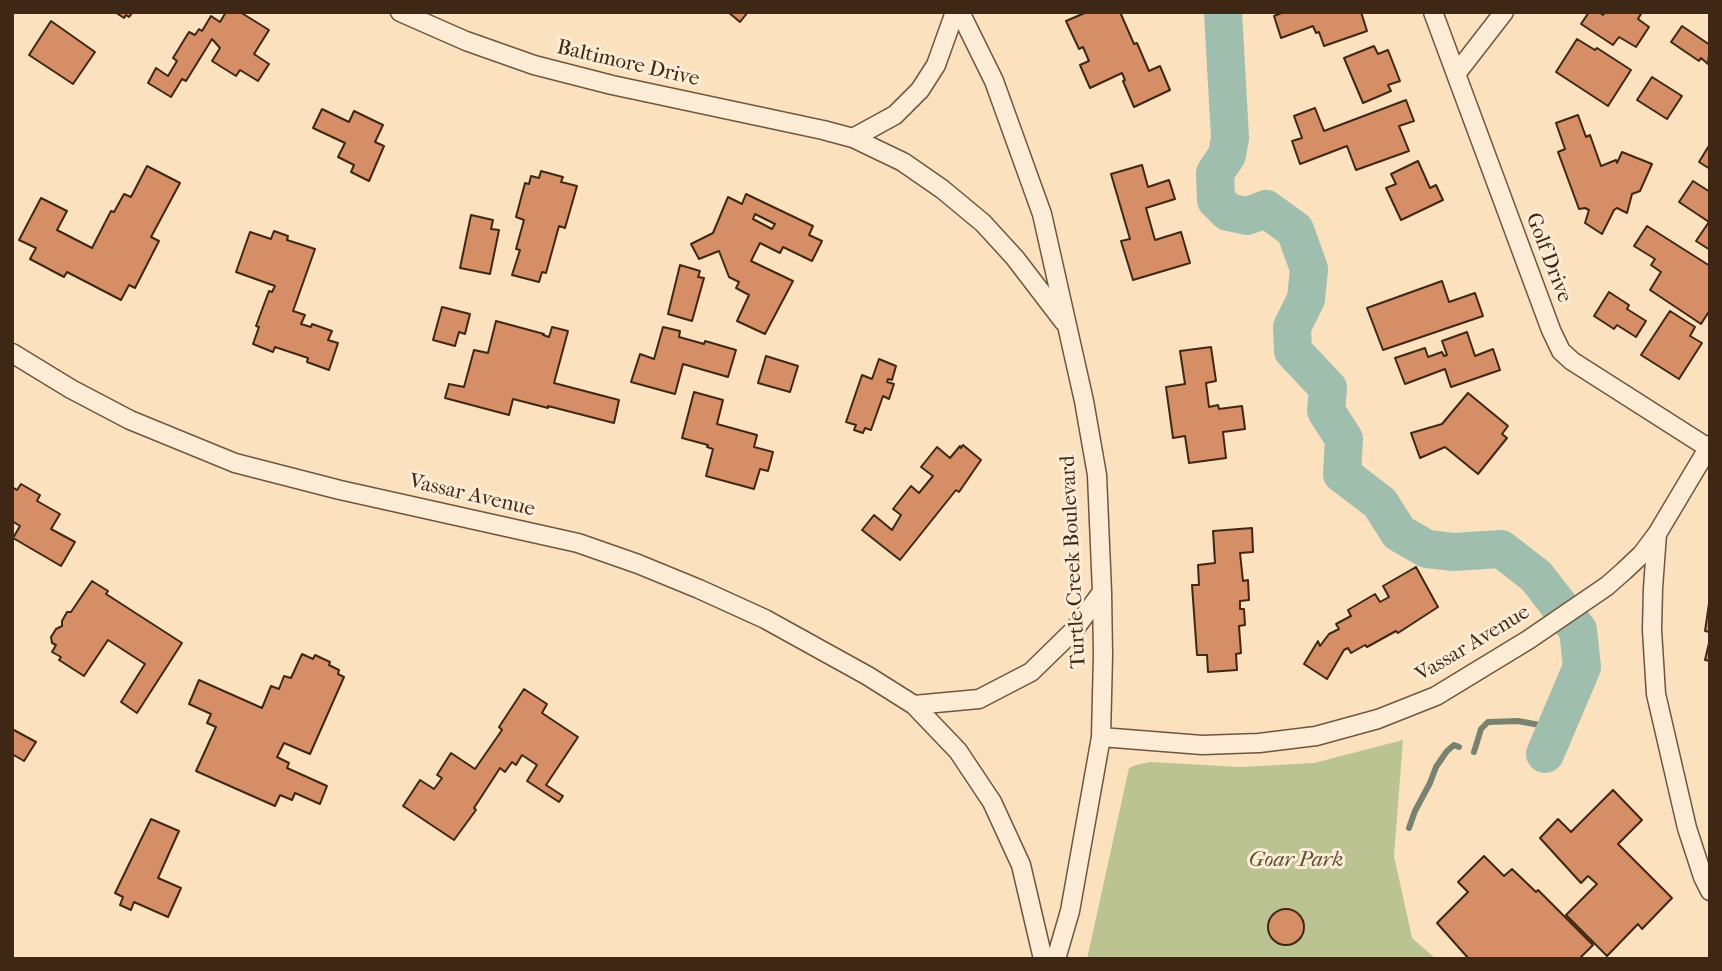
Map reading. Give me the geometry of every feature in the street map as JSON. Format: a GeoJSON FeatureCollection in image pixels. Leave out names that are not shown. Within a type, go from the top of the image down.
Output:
{"type":"FeatureCollection","features":[{"type":"Feature","properties":{"kind":"street","name":"Baltimore Drive"},"geometry":{"type":"LineString","coordinates":[[400,12],[467,41],[534,65],[853,138],[903,162],[942,189],[983,223],[1015,258],[1069,328]]}},
{"type":"Feature","properties":{"kind":"street"},"geometry":{"type":"LineString","coordinates":[[853,138],[895,115],[920,90],[936,65],[958,12]]}},
{"type":"Feature","properties":{"kind":"street","name":"Turtle Creek Boulevard"},"geometry":{"type":"LineString","coordinates":[[958,12],[994,81],[1042,214],[1069,328],[1097,475],[1102,592],[1101,737],[1070,911],[1056,959]]}},
{"type":"Feature","properties":{"kind":"street","name":"Golf Drive"},"geometry":{"type":"LineString","coordinates":[[1433,12],[1561,351],[1572,361],[1709,447]]}},
{"type":"Feature","properties":{"kind":"street"},"geometry":{"type":"LineString","coordinates":[[1455,74],[1504,12]]}},
{"type":"Feature","properties":{"kind":"street","name":"Vassar Avenue"},"geometry":{"type":"LineString","coordinates":[[12,353],[71,389],[130,420],[235,463],[340,490],[578,543],[699,589],[765,620],[868,676],[914,705],[958,751],[992,802],[1021,865],[1043,959]]}},
{"type":"Feature","properties":{"kind":"street","name":"Vassar Avenue"},"geometry":{"type":"LineString","coordinates":[[1101,737],[1202,745],[1259,743],[1316,736],[1378,719],[1436,696],[1528,640],[1607,586],[1642,554],[1657,534],[1709,447]]}},
{"type":"Feature","properties":{"kind":"street"},"geometry":{"type":"LineString","coordinates":[[1657,534],[1652,630],[1656,694],[1687,828],[1710,891]]}},
{"type":"Feature","properties":{"kind":"street"},"geometry":{"type":"LineString","coordinates":[[914,705],[979,699],[1031,672],[1074,630],[1102,592]]}},
{"type":"Feature","properties":{"kind":"green space","name":"Goar Park"},"geometry":{"type":"Polygon","coordinates":[[[1403,740],[1394,856],[1412,938],[1436,959],[1087,959],[1129,768],[1150,762],[1240,767],[1314,763],[1403,740]]]}},
{"type":"Feature","properties":{"kind":"building"},"geometry":{"type":"Polygon","coordinates":[[[115,12],[133,12],[124,18],[115,12]]]}},
{"type":"Feature","properties":{"kind":"building"},"geometry":{"type":"Polygon","coordinates":[[[226,12],[240,12],[269,30],[254,54],[269,64],[258,81],[240,70],[236,76],[212,61],[220,48],[212,39],[186,81],[182,79],[171,97],[148,83],[156,68],[168,76],[177,61],[173,58],[189,32],[195,35],[199,29],[202,31],[211,16],[220,22],[226,12]]]}},
{"type":"Feature","properties":{"kind":"building"},"geometry":{"type":"Polygon","coordinates":[[[728,12],[748,12],[740,22],[728,12]]]}},
{"type":"Feature","properties":{"kind":"building"},"geometry":{"type":"Polygon","coordinates":[[[1087,12],[1120,12],[1149,71],[1160,66],[1170,90],[1134,107],[1122,73],[1090,88],[1080,65],[1089,61],[1083,47],[1079,49],[1066,21],[1087,12]]]}},
{"type":"Feature","properties":{"kind":"building"},"geometry":{"type":"Polygon","coordinates":[[[1284,12],[1361,12],[1367,31],[1324,46],[1319,32],[1316,33],[1313,26],[1281,38],[1274,16],[1284,12]]]}},
{"type":"Feature","properties":{"kind":"building"},"geometry":{"type":"Polygon","coordinates":[[[1589,12],[1603,15],[1605,12],[1642,12],[1638,19],[1649,27],[1636,47],[1619,37],[1613,45],[1581,24],[1589,12]]]}},
{"type":"Feature","properties":{"kind":"building"},"geometry":{"type":"Polygon","coordinates":[[[51,21],[95,52],[73,84],[29,55],[51,21]]]}},
{"type":"Feature","properties":{"kind":"building"},"geometry":{"type":"Polygon","coordinates":[[[1682,26],[1710,45],[1708,64],[1671,42],[1682,26]]]}},
{"type":"Feature","properties":{"kind":"building"},"geometry":{"type":"Polygon","coordinates":[[[1577,39],[1595,50],[1597,48],[1631,70],[1608,106],[1556,72],[1577,39]]]}},
{"type":"Feature","properties":{"kind":"building"},"geometry":{"type":"Polygon","coordinates":[[[1374,46],[1378,54],[1388,50],[1400,81],[1388,85],[1391,91],[1363,103],[1344,58],[1374,46]]]}},
{"type":"Feature","properties":{"kind":"building"},"geometry":{"type":"Polygon","coordinates":[[[1652,77],[1682,96],[1667,119],[1637,100],[1652,77]]]}},
{"type":"Feature","properties":{"kind":"building"},"geometry":{"type":"Polygon","coordinates":[[[1406,100],[1414,121],[1399,126],[1409,151],[1356,170],[1347,146],[1300,164],[1292,141],[1302,138],[1294,116],[1315,108],[1324,131],[1406,100]]]}},
{"type":"Feature","properties":{"kind":"building"},"geometry":{"type":"Polygon","coordinates":[[[322,109],[349,122],[354,111],[383,125],[375,142],[384,146],[369,181],[351,172],[354,165],[338,157],[345,143],[313,128],[322,109]]]}},
{"type":"Feature","properties":{"kind":"building"},"geometry":{"type":"Polygon","coordinates":[[[1578,115],[1586,137],[1590,135],[1601,166],[1616,160],[1617,163],[1622,152],[1652,164],[1640,191],[1632,194],[1627,213],[1617,208],[1614,210],[1602,234],[1585,223],[1589,210],[1579,209],[1558,152],[1565,149],[1556,123],[1578,115]]]}},
{"type":"Feature","properties":{"kind":"building"},"geometry":{"type":"Polygon","coordinates":[[[1710,144],[1710,169],[1699,162],[1710,144]]]}},
{"type":"Feature","properties":{"kind":"building"},"geometry":{"type":"Polygon","coordinates":[[[1418,161],[1430,188],[1436,185],[1443,200],[1401,220],[1386,188],[1396,184],[1391,174],[1418,161]]]}},
{"type":"Feature","properties":{"kind":"building"},"geometry":{"type":"Polygon","coordinates":[[[1142,165],[1148,187],[1169,180],[1175,199],[1146,208],[1155,240],[1181,232],[1190,263],[1133,280],[1121,241],[1130,239],[1111,174],[1142,165]]]}},
{"type":"Feature","properties":{"kind":"building"},"geometry":{"type":"Polygon","coordinates":[[[147,166],[180,183],[151,237],[159,241],[135,288],[129,285],[121,300],[67,272],[64,277],[30,259],[36,248],[19,240],[41,198],[67,211],[57,230],[92,248],[111,211],[114,212],[124,194],[131,197],[147,166]]]}},
{"type":"Feature","properties":{"kind":"building"},"geometry":{"type":"Polygon","coordinates":[[[541,171],[563,177],[561,182],[577,186],[565,228],[559,226],[546,273],[542,272],[539,282],[512,275],[520,250],[516,249],[524,220],[516,217],[525,183],[529,184],[531,176],[539,178],[541,171]]]}},
{"type":"Feature","properties":{"kind":"building"},"geometry":{"type":"Polygon","coordinates":[[[1693,181],[1710,192],[1710,250],[1696,241],[1709,222],[1679,202],[1693,181]]]}},
{"type":"Feature","properties":{"kind":"building"},"geometry":{"type":"Polygon","coordinates":[[[746,194],[813,226],[809,235],[822,241],[812,261],[783,247],[780,253],[760,243],[751,261],[793,281],[765,334],[737,321],[749,295],[736,288],[739,282],[729,277],[719,251],[699,259],[691,244],[713,233],[728,197],[742,204],[746,194]],[[755,214],[753,219],[772,229],[775,224],[755,214]]]}},
{"type":"Feature","properties":{"kind":"building"},"geometry":{"type":"Polygon","coordinates":[[[471,215],[493,220],[491,229],[499,230],[490,274],[460,268],[471,215]]]}},
{"type":"Feature","properties":{"kind":"building"},"geometry":{"type":"Polygon","coordinates":[[[1647,226],[1710,266],[1710,310],[1701,324],[1650,290],[1661,272],[1651,265],[1655,259],[1634,246],[1647,226]]]}},
{"type":"Feature","properties":{"kind":"building"},"geometry":{"type":"Polygon","coordinates":[[[274,231],[288,236],[287,240],[315,249],[293,311],[305,315],[301,324],[311,327],[312,324],[332,331],[328,340],[338,343],[329,370],[307,362],[308,358],[275,347],[273,352],[253,344],[259,327],[256,326],[269,291],[272,292],[275,286],[236,272],[250,232],[271,239],[274,231]]]}},
{"type":"Feature","properties":{"kind":"building"},"geometry":{"type":"Polygon","coordinates":[[[680,265],[700,271],[698,277],[704,278],[692,321],[668,314],[680,265]]]}},
{"type":"Feature","properties":{"kind":"building"},"geometry":{"type":"Polygon","coordinates":[[[1442,281],[1449,302],[1475,293],[1483,316],[1383,350],[1367,308],[1442,281]]]}},
{"type":"Feature","properties":{"kind":"building"},"geometry":{"type":"Polygon","coordinates":[[[1609,292],[1629,305],[1627,309],[1646,321],[1636,337],[1617,325],[1614,329],[1594,316],[1609,292]]]}},
{"type":"Feature","properties":{"kind":"building"},"geometry":{"type":"Polygon","coordinates":[[[442,307],[470,314],[465,334],[459,332],[455,346],[433,340],[442,307]]]}},
{"type":"Feature","properties":{"kind":"building"},"geometry":{"type":"Polygon","coordinates":[[[1670,311],[1695,327],[1690,336],[1702,343],[1679,379],[1641,355],[1670,311]]]}},
{"type":"Feature","properties":{"kind":"building"},"geometry":{"type":"Polygon","coordinates":[[[496,321],[549,337],[552,327],[568,331],[554,383],[619,400],[614,423],[513,399],[509,415],[445,398],[449,384],[464,387],[474,350],[488,353],[496,321]]]}},
{"type":"Feature","properties":{"kind":"building"},"geometry":{"type":"Polygon","coordinates":[[[663,327],[680,331],[679,337],[736,350],[728,377],[683,364],[675,394],[631,382],[640,354],[654,359],[663,327]]]}},
{"type":"Feature","properties":{"kind":"building"},"geometry":{"type":"Polygon","coordinates":[[[1467,332],[1475,356],[1493,349],[1500,370],[1451,387],[1445,369],[1405,384],[1395,358],[1425,348],[1428,357],[1442,352],[1444,356],[1447,355],[1442,341],[1467,332]]]}},
{"type":"Feature","properties":{"kind":"building"},"geometry":{"type":"Polygon","coordinates":[[[1211,347],[1216,381],[1206,383],[1209,407],[1218,405],[1219,409],[1242,406],[1245,429],[1223,432],[1226,458],[1189,463],[1185,436],[1173,438],[1166,387],[1185,384],[1180,351],[1211,347]]]}},
{"type":"Feature","properties":{"kind":"building"},"geometry":{"type":"Polygon","coordinates":[[[766,356],[798,366],[790,392],[758,383],[766,356]]]}},
{"type":"Feature","properties":{"kind":"building"},"geometry":{"type":"Polygon","coordinates":[[[879,359],[896,366],[892,380],[888,379],[887,382],[894,384],[889,399],[883,396],[871,430],[865,428],[863,433],[854,430],[856,425],[846,422],[862,375],[872,379],[879,359]]]}},
{"type":"Feature","properties":{"kind":"building"},"geometry":{"type":"Polygon","coordinates":[[[694,392],[723,400],[717,424],[757,435],[754,447],[773,452],[768,471],[760,469],[754,489],[706,476],[713,449],[682,438],[694,392]]]}},
{"type":"Feature","properties":{"kind":"building"},"geometry":{"type":"Polygon","coordinates":[[[1468,393],[1508,426],[1502,434],[1507,438],[1478,474],[1445,447],[1420,458],[1411,433],[1442,424],[1468,393]]]}},
{"type":"Feature","properties":{"kind":"building"},"geometry":{"type":"Polygon","coordinates":[[[963,445],[981,460],[959,492],[956,490],[900,560],[862,530],[874,515],[892,530],[901,515],[893,509],[911,486],[919,493],[933,476],[921,467],[937,447],[950,458],[963,445]]]}},
{"type":"Feature","properties":{"kind":"building"},"geometry":{"type":"Polygon","coordinates":[[[21,484],[40,495],[37,501],[60,514],[51,529],[75,542],[61,566],[13,538],[20,526],[12,521],[12,487],[17,490],[21,484]]]}},
{"type":"Feature","properties":{"kind":"building"},"geometry":{"type":"Polygon","coordinates":[[[1252,528],[1253,552],[1240,553],[1243,581],[1248,580],[1249,600],[1240,601],[1240,609],[1244,609],[1245,625],[1239,626],[1241,653],[1236,654],[1237,670],[1208,672],[1207,655],[1197,655],[1192,585],[1199,585],[1198,565],[1215,563],[1213,531],[1252,528]]]}},
{"type":"Feature","properties":{"kind":"building"},"geometry":{"type":"Polygon","coordinates":[[[1416,567],[1438,607],[1398,633],[1396,631],[1351,653],[1348,648],[1344,650],[1327,679],[1304,664],[1318,641],[1320,646],[1329,634],[1339,629],[1336,624],[1351,616],[1348,610],[1375,594],[1380,602],[1389,597],[1383,586],[1416,567]]]}},
{"type":"Feature","properties":{"kind":"building"},"geometry":{"type":"Polygon","coordinates":[[[92,581],[108,591],[106,594],[182,643],[137,713],[121,702],[145,664],[108,640],[84,676],[59,660],[61,657],[52,652],[56,645],[52,643],[51,637],[56,629],[62,626],[67,612],[71,612],[92,581]]]}},
{"type":"Feature","properties":{"kind":"building"},"geometry":{"type":"Polygon","coordinates":[[[1710,597],[1710,632],[1705,631],[1710,597]]]}},
{"type":"Feature","properties":{"kind":"building"},"geometry":{"type":"Polygon","coordinates":[[[1710,643],[1710,661],[1705,660],[1710,643]]]}},
{"type":"Feature","properties":{"kind":"building"},"geometry":{"type":"Polygon","coordinates":[[[302,654],[313,659],[315,655],[330,662],[329,665],[339,670],[338,674],[344,677],[310,754],[284,743],[277,757],[289,763],[287,768],[327,786],[320,804],[295,793],[292,800],[280,795],[275,806],[196,771],[216,727],[207,723],[211,714],[189,704],[199,680],[262,708],[271,686],[279,689],[284,676],[291,678],[302,654]]]}},
{"type":"Feature","properties":{"kind":"building"},"geometry":{"type":"Polygon","coordinates":[[[524,689],[547,704],[542,713],[578,737],[546,785],[563,796],[559,802],[527,781],[537,765],[522,755],[516,765],[512,762],[505,772],[500,768],[474,808],[476,810],[454,840],[403,806],[420,780],[434,789],[442,778],[437,775],[451,753],[475,769],[502,730],[499,727],[524,689]]]}},
{"type":"Feature","properties":{"kind":"building"},"geometry":{"type":"Polygon","coordinates":[[[12,729],[36,742],[24,761],[12,754],[12,729]]]}},
{"type":"Feature","properties":{"kind":"building"},"geometry":{"type":"Polygon","coordinates":[[[1613,790],[1642,820],[1618,844],[1672,898],[1642,929],[1638,924],[1607,956],[1566,915],[1597,884],[1588,876],[1581,883],[1540,838],[1558,819],[1571,832],[1613,790]]]}},
{"type":"Feature","properties":{"kind":"building"},"geometry":{"type":"Polygon","coordinates":[[[151,819],[179,831],[158,878],[181,888],[168,917],[134,902],[131,910],[120,905],[123,897],[115,893],[151,819]]]}},
{"type":"Feature","properties":{"kind":"building"},"geometry":{"type":"Polygon","coordinates":[[[1484,856],[1504,876],[1512,869],[1536,892],[1538,890],[1593,945],[1579,959],[1469,959],[1437,923],[1468,892],[1458,882],[1484,856]]]}},
{"type":"Feature","properties":{"kind":"building"},"geometry":{"type":"Polygon","coordinates":[[[1286,909],[1299,914],[1304,927],[1299,940],[1286,945],[1273,940],[1268,927],[1273,914],[1286,909]]]}},
{"type":"Feature","properties":{"kind":"waterway"},"geometry":{"type":"LineString","coordinates":[[1223,12],[1230,138],[1227,155],[1215,173],[1216,200],[1228,212],[1247,216],[1266,209],[1295,230],[1309,269],[1306,299],[1292,327],[1293,351],[1328,388],[1326,411],[1344,439],[1342,474],[1380,503],[1399,533],[1427,549],[1454,552],[1501,549],[1536,576],[1578,630],[1582,667],[1545,754]]}},
{"type":"Feature","properties":{"kind":"waterway"},"geometry":{"type":"LineString","coordinates":[[1474,752],[1481,729],[1488,722],[1518,721],[1556,728]]}},
{"type":"Feature","properties":{"kind":"waterway"},"geometry":{"type":"LineString","coordinates":[[1409,828],[1436,767],[1447,751],[1454,745],[1459,747]]}}]}
